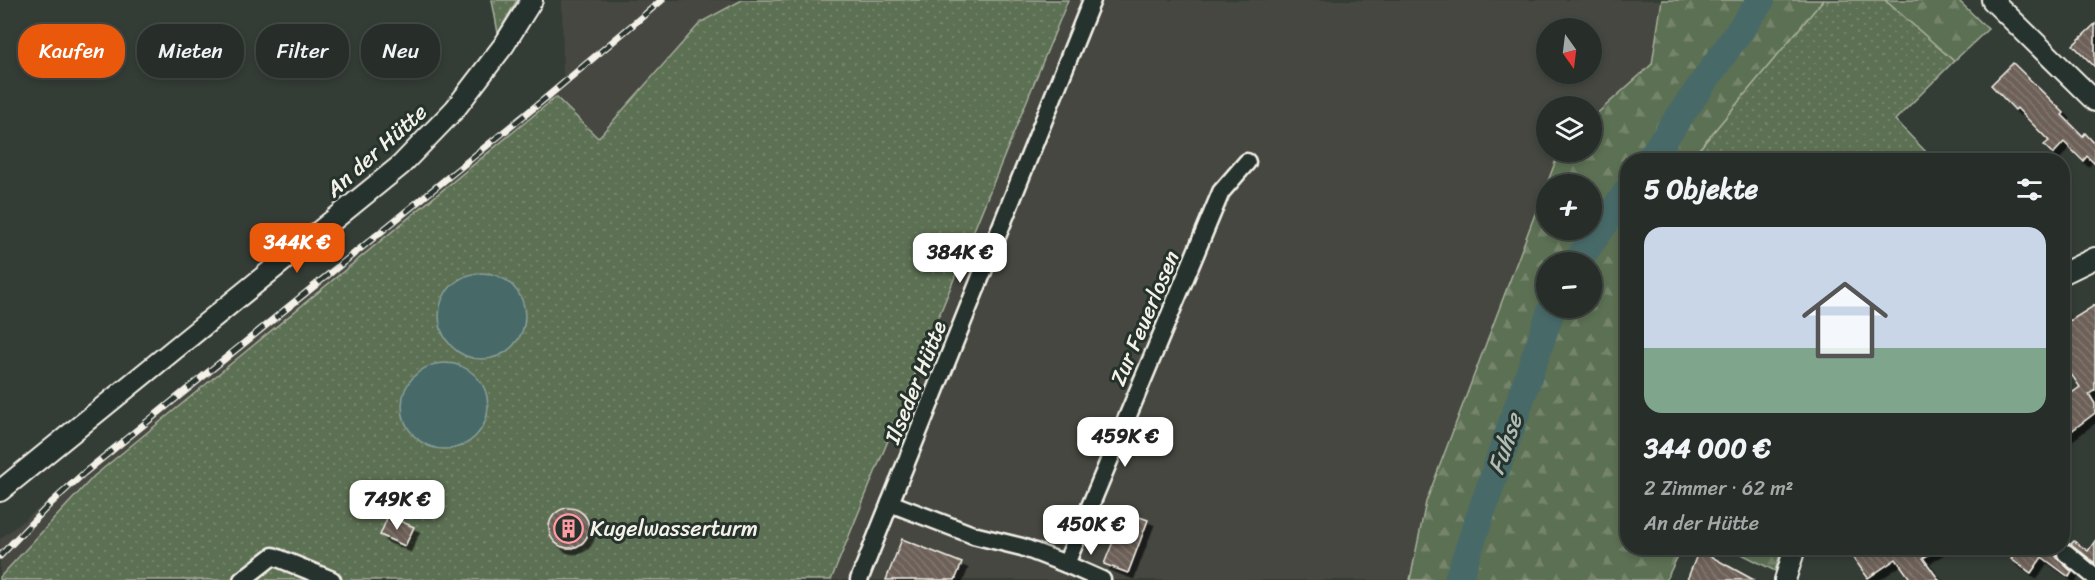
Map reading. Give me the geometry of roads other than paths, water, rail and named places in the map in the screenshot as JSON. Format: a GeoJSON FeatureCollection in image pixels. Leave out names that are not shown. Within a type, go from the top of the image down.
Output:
{"type":"FeatureCollection","features":[{"type":"Feature","properties":{"kind":"street","name":"An der Hütte"},"geometry":{"type":"LineString","coordinates":[[0,491],[401,165],[455,110],[504,45],[531,0]]}},
{"type":"Feature","properties":{"kind":"street","name":"Ilseder Hütte"},"geometry":{"type":"LineString","coordinates":[[859,580],[1092,0]]}},
{"type":"Feature","properties":{"kind":"street"},"geometry":{"type":"LineString","coordinates":[[1992,0],[2095,101]]}},
{"type":"Feature","properties":{"kind":"street","name":"Zur Feuerlosen"},"geometry":{"type":"LineString","coordinates":[[1066,564],[1221,192],[1247,162]]}},
{"type":"Feature","properties":{"kind":"street"},"geometry":{"type":"LineString","coordinates":[[2070,270],[2095,258]]}},
{"type":"Feature","properties":{"kind":"street"},"geometry":{"type":"LineString","coordinates":[[890,503],[972,535],[1022,547],[1102,580]]}},
{"type":"Feature","properties":{"kind":"street"},"geometry":{"type":"LineString","coordinates":[[1785,580],[1793,555]]}},
{"type":"Feature","properties":{"kind":"street"},"geometry":{"type":"LineString","coordinates":[[2068,555],[2095,577]]}},
{"type":"Feature","properties":{"kind":"street"},"geometry":{"type":"LineString","coordinates":[[242,580],[273,556],[332,580]]}},
{"type":"Feature","properties":{"kind":"water"},"geometry":{"type":"Polygon","coordinates":[[[482,273],[506,280],[518,292],[525,316],[518,340],[506,352],[482,359],[458,352],[446,340],[439,316],[446,292],[458,280],[482,273]]]}},
{"type":"Feature","properties":{"kind":"water"},"geometry":{"type":"Polygon","coordinates":[[[445,363],[469,370],[481,382],[488,406],[481,430],[469,442],[445,449],[421,442],[409,430],[402,406],[409,382],[421,370],[445,363]]]}},
{"type":"Feature","properties":{"kind":"waterway","name":"Fuhse"},"geometry":{"type":"LineString","coordinates":[[1654,153],[1761,0]]}},
{"type":"Feature","properties":{"kind":"waterway","name":"Fuhse"},"geometry":{"type":"LineString","coordinates":[[1584,252],[1620,202]]}},
{"type":"Feature","properties":{"kind":"waterway","name":"Fuhse"},"geometry":{"type":"LineString","coordinates":[[1458,580],[1549,318]]}},
{"type":"Feature","properties":{"kind":"railway"},"geometry":{"type":"LineString","coordinates":[[0,556],[50,504],[84,473],[547,97],[662,0]]}},
{"type":"Feature","properties":{"kind":"place","name":"Kugelwasserturm"},"geometry":{"type":"Point","coordinates":[569,528]}}]}
